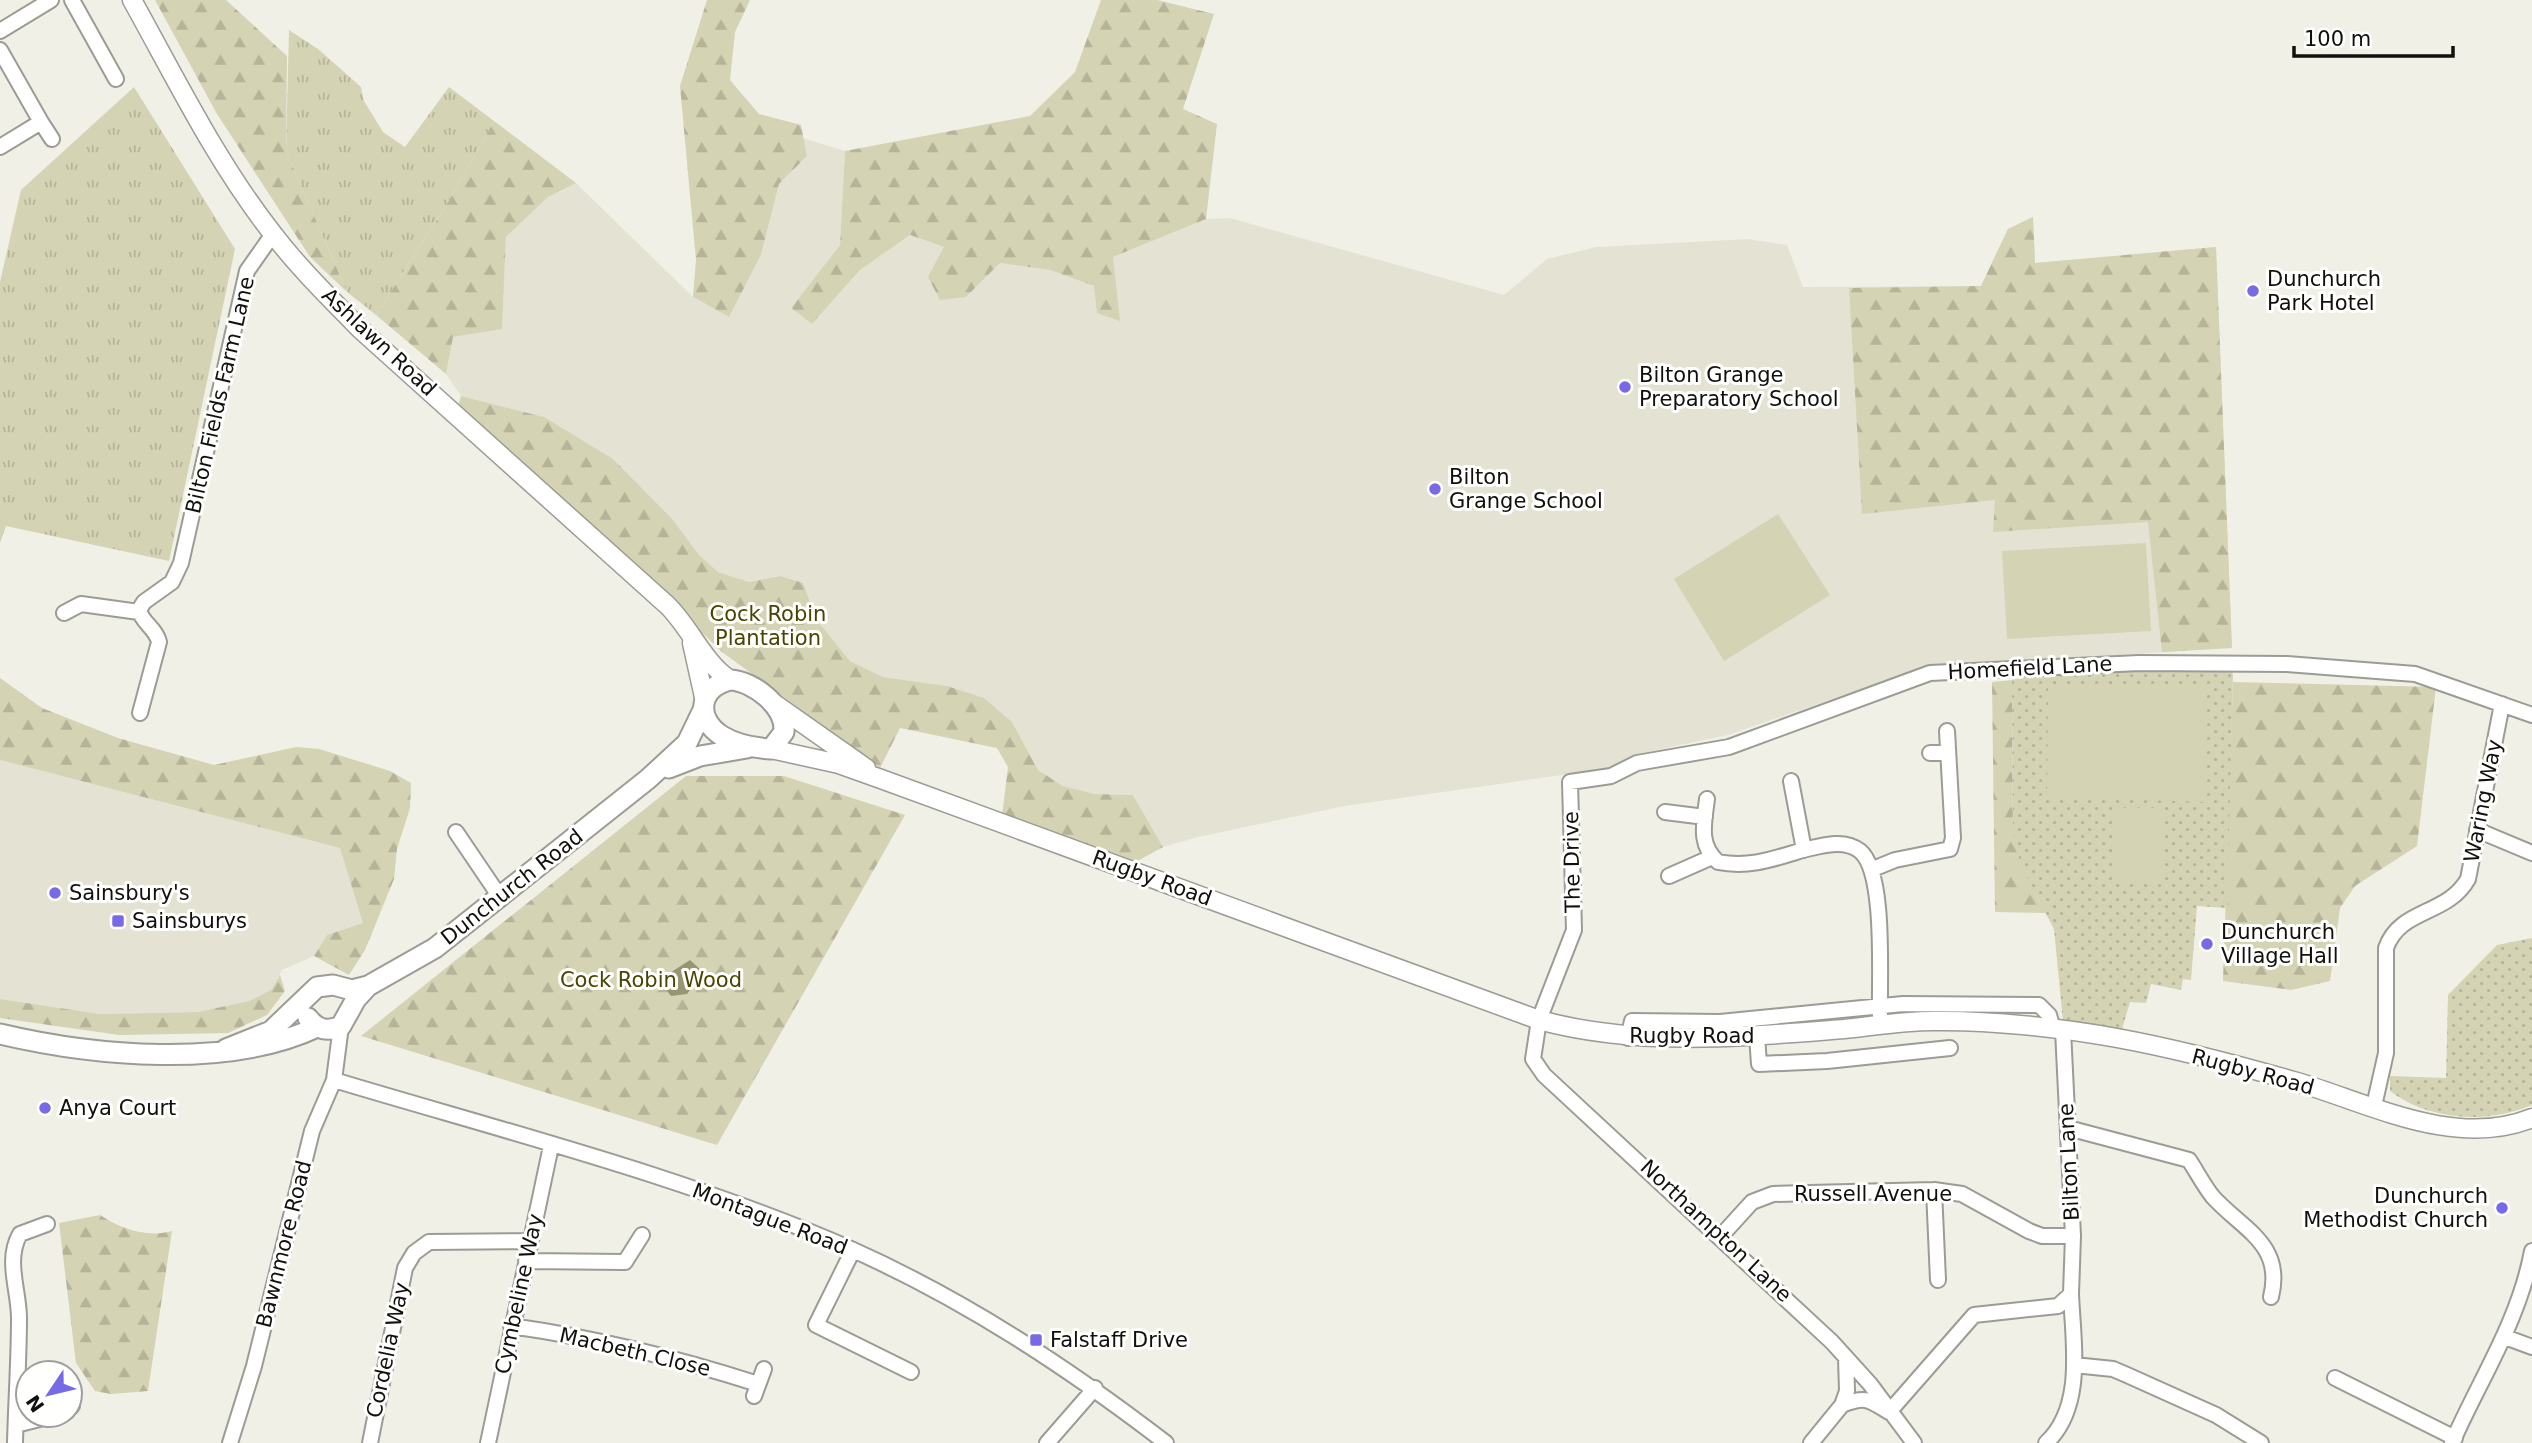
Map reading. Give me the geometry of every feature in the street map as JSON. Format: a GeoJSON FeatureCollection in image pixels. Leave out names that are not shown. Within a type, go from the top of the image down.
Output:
{"type":"FeatureCollection","features":[{"type":"Feature","properties":{"kind":"highway"},"geometry":{"type":"LineString","coordinates":[[730,680],[743,682],[775,704],[785,723],[784,732],[761,748],[715,731],[704,704],[713,686],[730,680]]}},
{"type":"Feature","properties":{"kind":"highway","name":"Dunchurch Road"},"geometry":{"type":"LineString","coordinates":[[0,1034],[41,1044],[115,1053],[162,1054],[290,1040],[334,1027],[368,986],[435,947],[648,779],[687,743],[704,704]]}},
{"type":"Feature","properties":{"kind":"highway","name":"Dunchurch Road"},"geometry":{"type":"LineString","coordinates":[[648,779],[688,759],[728,749],[761,748]]}},
{"type":"Feature","properties":{"kind":"highway","name":"Dunchurch Road"},"geometry":{"type":"LineString","coordinates":[[226,1049],[271,1031],[306,1001],[317,987],[332,985],[341,989],[368,986]]}},
{"type":"Feature","properties":{"kind":"highway"},"geometry":{"type":"LineString","coordinates":[[306,1001],[307,1016],[334,1027],[347,995],[341,989]]}},
{"type":"Feature","properties":{"kind":"main road","name":"Ashlawn Road"},"geometry":{"type":"LineString","coordinates":[[132,0],[224,162],[273,234],[360,329],[667,605],[715,667],[730,680]]}},
{"type":"Feature","properties":{"kind":"main road","name":"Ashlawn Road"},"geometry":{"type":"LineString","coordinates":[[689,631],[704,704]]}},
{"type":"Feature","properties":{"kind":"main road"},"geometry":{"type":"LineString","coordinates":[[775,704],[881,779]]}},
{"type":"Feature","properties":{"kind":"main road","name":"Dunchurch Road"},"geometry":{"type":"LineString","coordinates":[[761,748],[839,764],[881,779]]}},
{"type":"Feature","properties":{"kind":"main road","name":"Rugby Road"},"geometry":{"type":"LineString","coordinates":[[881,779],[1539,1020],[1583,1032],[1628,1038],[1757,1036],[1934,1021],[2058,1030],[2117,1038],[2263,1072],[2417,1121],[2475,1129],[2505,1126],[2532,1118]]}},
{"type":"Feature","properties":{"kind":"street"},"geometry":{"type":"LineString","coordinates":[[0,31],[51,0]]}},
{"type":"Feature","properties":{"kind":"street"},"geometry":{"type":"LineString","coordinates":[[72,0],[116,79]]}},
{"type":"Feature","properties":{"kind":"street"},"geometry":{"type":"LineString","coordinates":[[0,50],[52,139]]}},
{"type":"Feature","properties":{"kind":"street"},"geometry":{"type":"LineString","coordinates":[[0,147],[41,122]]}},
{"type":"Feature","properties":{"kind":"street","name":"Bilton Fields Farm Lane"},"geometry":{"type":"LineString","coordinates":[[139,612],[144,602],[172,582],[181,562],[247,271],[273,234]]}},
{"type":"Feature","properties":{"kind":"street"},"geometry":{"type":"LineString","coordinates":[[64,613],[81,604],[139,612],[156,632],[159,642],[140,713]]}},
{"type":"Feature","properties":{"kind":"street","name":"Homefield Lane"},"geometry":{"type":"LineString","coordinates":[[1570,782],[1611,776],[1637,763],[1730,747],[1930,673],[2139,663],[2287,664],[2415,674],[2532,715]]}},
{"type":"Feature","properties":{"kind":"street","name":"Waring Way"},"geometry":{"type":"LineString","coordinates":[[2374,1106],[2386,1053],[2386,948],[2390,936],[2401,924],[2451,901],[2468,879],[2502,704]]}},
{"type":"Feature","properties":{"kind":"street"},"geometry":{"type":"LineString","coordinates":[[1873,869],[1895,860],[1950,849],[1953,838],[1947,731]]}},
{"type":"Feature","properties":{"kind":"street"},"geometry":{"type":"LineString","coordinates":[[1930,753],[1947,753]]}},
{"type":"Feature","properties":{"kind":"street"},"geometry":{"type":"LineString","coordinates":[[1790,781],[1804,850]]}},
{"type":"Feature","properties":{"kind":"street","name":"The Drive"},"geometry":{"type":"LineString","coordinates":[[1539,1020],[1574,930],[1570,782]]}},
{"type":"Feature","properties":{"kind":"street"},"geometry":{"type":"LineString","coordinates":[[1707,799],[1705,847],[1718,862],[1731,865],[1758,864],[1804,850],[1841,843],[1859,850],[1873,869],[1878,906],[1880,1025]]}},
{"type":"Feature","properties":{"kind":"street"},"geometry":{"type":"LineString","coordinates":[[1665,812],[1705,817]]}},
{"type":"Feature","properties":{"kind":"street"},"geometry":{"type":"LineString","coordinates":[[2477,830],[2532,853]]}},
{"type":"Feature","properties":{"kind":"street"},"geometry":{"type":"LineString","coordinates":[[456,832],[500,897]]}},
{"type":"Feature","properties":{"kind":"street"},"geometry":{"type":"LineString","coordinates":[[1669,876],[1712,857]]}},
{"type":"Feature","properties":{"kind":"street"},"geometry":{"type":"LineString","coordinates":[[1903,1004],[1905,1023]]}},
{"type":"Feature","properties":{"kind":"street"},"geometry":{"type":"LineString","coordinates":[[1628,1038],[1632,1021],[1720,1022],[1903,1004],[2039,1005],[2058,1030]]}},
{"type":"Feature","properties":{"kind":"street","name":"Northampton Lane"},"geometry":{"type":"LineString","coordinates":[[1539,1020],[1533,1059],[1544,1075],[1789,1299],[1870,1384],[1914,1443]]}},
{"type":"Feature","properties":{"kind":"street","name":"Bawnmore Road"},"geometry":{"type":"LineString","coordinates":[[230,1443],[254,1366],[312,1131],[334,1080],[334,1027]]}},
{"type":"Feature","properties":{"kind":"street","name":"Bilton Lane"},"geometry":{"type":"LineString","coordinates":[[2046,1443],[2062,1438],[2074,1365],[2071,1294],[2073,1236],[2068,1128],[2058,1030]]}},
{"type":"Feature","properties":{"kind":"street"},"geometry":{"type":"LineString","coordinates":[[1757,1036],[1754,1064],[1827,1061],[1950,1048]]}},
{"type":"Feature","properties":{"kind":"street","name":"Montague Road"},"geometry":{"type":"LineString","coordinates":[[334,1080],[738,1203],[853,1250],[971,1310],[1094,1388],[1166,1443]]}},
{"type":"Feature","properties":{"kind":"street"},"geometry":{"type":"LineString","coordinates":[[2068,1128],[2189,1160],[2213,1197],[2253,1231],[2269,1254],[2275,1280],[2271,1297]]}},
{"type":"Feature","properties":{"kind":"street","name":"Cymbeline Way"},"geometry":{"type":"LineString","coordinates":[[488,1443],[551,1146]]}},
{"type":"Feature","properties":{"kind":"street"},"geometry":{"type":"LineString","coordinates":[[1934,1190],[1938,1280]]}},
{"type":"Feature","properties":{"kind":"street","name":"Russell Avenue"},"geometry":{"type":"LineString","coordinates":[[1721,1236],[1752,1202],[1773,1194],[1934,1190],[1962,1194],[2042,1236],[2073,1236]]}},
{"type":"Feature","properties":{"kind":"street"},"geometry":{"type":"LineString","coordinates":[[18,1359],[19,1316],[13,1268],[16,1231],[47,1224]]}},
{"type":"Feature","properties":{"kind":"street"},"geometry":{"type":"LineString","coordinates":[[526,1261],[625,1262],[642,1235]]}},
{"type":"Feature","properties":{"kind":"street","name":"Cordelia Way"},"geometry":{"type":"LineString","coordinates":[[370,1443],[405,1268],[414,1253],[429,1242],[529,1241]]}},
{"type":"Feature","properties":{"kind":"street"},"geometry":{"type":"LineString","coordinates":[[853,1250],[816,1325],[911,1372]]}},
{"type":"Feature","properties":{"kind":"street"},"geometry":{"type":"LineString","coordinates":[[2333,1379],[2454,1440],[2505,1336],[2532,1251]]}},
{"type":"Feature","properties":{"kind":"street"},"geometry":{"type":"LineString","coordinates":[[1842,1405],[1860,1398],[1889,1412],[1974,1315],[2058,1306],[2071,1294]]}},
{"type":"Feature","properties":{"kind":"street","name":"Macbeth Close"},"geometry":{"type":"LineString","coordinates":[[511,1326],[566,1334],[667,1355],[756,1390],[764,1369]]}},
{"type":"Feature","properties":{"kind":"street"},"geometry":{"type":"LineString","coordinates":[[2505,1336],[2532,1347]]}},
{"type":"Feature","properties":{"kind":"street"},"geometry":{"type":"LineString","coordinates":[[1811,1443],[1842,1405],[1847,1391],[1846,1358]]}},
{"type":"Feature","properties":{"kind":"street"},"geometry":{"type":"LineString","coordinates":[[2074,1365],[2113,1369],[2216,1415],[2261,1443]]}},
{"type":"Feature","properties":{"kind":"street"},"geometry":{"type":"LineString","coordinates":[[1047,1443],[1094,1388]]}},
{"type":"Feature","properties":{"kind":"shaded area","name":"Bilton Grange School"},"geometry":{"type":"Polygon","coordinates":[[[803,138],[845,151],[840,245],[791,308],[812,324],[860,270],[910,235],[944,247],[966,297],[1000,263],[1050,270],[1094,286],[1119,320],[1113,257],[1206,219],[1230,218],[1504,295],[1547,259],[1596,247],[1748,239],[1787,245],[1803,287],[1981,286],[2008,229],[2033,217],[2035,263],[2216,247],[2232,648],[1924,667],[1728,735],[1633,755],[1611,768],[1345,806],[1163,847],[1133,795],[1095,794],[1063,786],[1038,770],[1012,722],[947,686],[883,677],[850,661],[816,619],[802,583],[779,576],[749,582],[718,572],[699,555],[673,520],[544,417],[461,396],[446,374],[453,337],[502,328],[506,237],[548,197],[576,183],[693,297],[729,317],[761,255],[779,184],[807,156],[803,138]]]}},
{"type":"Feature","properties":{"kind":"shaded area"},"geometry":{"type":"Polygon","coordinates":[[[0,760],[340,848],[364,924],[327,935],[314,956],[282,970],[271,990],[249,1001],[198,1012],[100,1014],[0,999],[0,760]]]}},
{"type":"Feature","properties":{"kind":"shaded area"},"geometry":{"type":"Polygon","coordinates":[[[690,960],[703,972],[687,994],[671,996],[659,980],[690,960]]]}},
{"type":"Feature","properties":{"kind":"green space"},"geometry":{"type":"Polygon","coordinates":[[[155,0],[226,0],[287,56],[286,151],[347,292],[310,257],[217,114],[155,0]]]}},
{"type":"Feature","properties":{"kind":"green space"},"geometry":{"type":"Polygon","coordinates":[[[707,0],[750,0],[735,32],[730,80],[759,114],[801,125],[807,156],[779,184],[761,255],[729,317],[693,297],[696,260],[680,86],[707,0]]]}},
{"type":"Feature","properties":{"kind":"green space"},"geometry":{"type":"Polygon","coordinates":[[[1101,0],[1157,0],[1214,14],[1183,109],[1217,124],[1206,219],[1113,257],[1120,321],[1097,313],[1094,286],[1050,270],[1000,263],[966,297],[940,300],[928,277],[944,247],[910,235],[860,270],[812,324],[791,308],[840,245],[845,151],[1030,116],[1075,72],[1101,0]]]}},
{"type":"Feature","properties":{"kind":"green space"},"geometry":{"type":"Polygon","coordinates":[[[289,30],[318,49],[361,87],[364,101],[383,132],[405,147],[449,87],[494,121],[450,199],[376,315],[347,292],[286,151],[289,30]]]}},
{"type":"Feature","properties":{"kind":"green space"},"geometry":{"type":"Polygon","coordinates":[[[134,87],[235,249],[169,561],[6,526],[0,543],[0,282],[21,190],[134,87]]]}},
{"type":"Feature","properties":{"kind":"green space"},"geometry":{"type":"Polygon","coordinates":[[[494,121],[576,183],[548,197],[506,237],[502,329],[453,337],[446,374],[376,315],[450,199],[494,121]]]}},
{"type":"Feature","properties":{"kind":"green space"},"geometry":{"type":"Polygon","coordinates":[[[2033,217],[2035,263],[2216,247],[2232,648],[2162,652],[2148,522],[1993,532],[1995,500],[1862,514],[1849,288],[1981,286],[2008,229],[2033,217]]]}},
{"type":"Feature","properties":{"kind":"green space","name":"Cock Robin Plantation"},"geometry":{"type":"Polygon","coordinates":[[[461,396],[544,417],[613,459],[673,520],[699,555],[718,572],[749,582],[780,576],[803,583],[816,619],[850,661],[883,677],[947,686],[984,698],[1012,722],[1038,770],[1063,786],[1095,794],[1133,795],[1163,847],[1132,864],[1002,816],[1008,767],[997,748],[900,728],[880,768],[722,652],[584,518],[458,407],[461,396]]]}},
{"type":"Feature","properties":{"kind":"green space"},"geometry":{"type":"Polygon","coordinates":[[[1778,514],[1830,595],[1724,661],[1674,579],[1778,514]]]}},
{"type":"Feature","properties":{"kind":"green space"},"geometry":{"type":"Polygon","coordinates":[[[2146,543],[2151,631],[2007,639],[2002,551],[2146,543]]]}},
{"type":"Feature","properties":{"kind":"green space"},"geometry":{"type":"Polygon","coordinates":[[[2230,666],[2233,675],[2227,908],[2197,906],[2191,980],[2183,979],[2181,990],[2151,984],[2146,1003],[2130,1002],[2122,1029],[2063,1021],[2054,929],[2021,866],[2013,835],[2012,680],[2034,676],[2230,666]]]}},
{"type":"Feature","properties":{"kind":"green space"},"geometry":{"type":"Polygon","coordinates":[[[0,678],[42,708],[118,738],[214,765],[296,747],[319,749],[390,771],[411,783],[410,808],[397,849],[394,879],[365,950],[349,975],[314,956],[327,935],[363,923],[340,848],[0,760],[0,678]]]}},
{"type":"Feature","properties":{"kind":"green space"},"geometry":{"type":"Polygon","coordinates":[[[2012,680],[2013,836],[2039,901],[2048,913],[1995,912],[1992,682],[2012,680]]]}},
{"type":"Feature","properties":{"kind":"green space"},"geometry":{"type":"Polygon","coordinates":[[[2233,682],[2436,687],[2417,846],[2355,886],[2340,908],[2330,981],[2291,990],[2223,981],[2233,682]]]}},
{"type":"Feature","properties":{"kind":"green space"},"geometry":{"type":"Polygon","coordinates":[[[2207,684],[2204,802],[2047,797],[2048,685],[2207,684]]]}},
{"type":"Feature","properties":{"kind":"green space","name":"Cock Robin Wood"},"geometry":{"type":"Polygon","coordinates":[[[686,776],[784,776],[905,815],[717,1145],[361,1036],[686,776]]]}},
{"type":"Feature","properties":{"kind":"green space"},"geometry":{"type":"Polygon","coordinates":[[[2114,808],[2163,808],[2164,883],[2115,883],[2114,808]]]}},
{"type":"Feature","properties":{"kind":"green space"},"geometry":{"type":"Polygon","coordinates":[[[2532,938],[2532,1105],[2496,1115],[2459,1116],[2423,1109],[2390,1091],[2390,1076],[2446,1078],[2448,995],[2497,945],[2532,938]]]}},
{"type":"Feature","properties":{"kind":"green space"},"geometry":{"type":"Polygon","coordinates":[[[280,975],[285,991],[267,1015],[228,1033],[119,1035],[0,1018],[0,999],[100,1014],[198,1012],[249,1001],[271,990],[280,975]]]}},
{"type":"Feature","properties":{"kind":"green space"},"geometry":{"type":"Polygon","coordinates":[[[100,1215],[134,1231],[172,1231],[148,1391],[111,1394],[95,1391],[84,1375],[84,1359],[76,1359],[59,1223],[100,1215]]]}},
{"type":"Feature","properties":{"kind":"place","name":"Dunchurch Park Hotel"},"geometry":{"type":"Point","coordinates":[2253,291]}},
{"type":"Feature","properties":{"kind":"place","name":"Bilton Grange Preparatory School"},"geometry":{"type":"Point","coordinates":[1625,387]}},
{"type":"Feature","properties":{"kind":"place","name":"Bilton Grange School"},"geometry":{"type":"Point","coordinates":[1435,489]}},
{"type":"Feature","properties":{"kind":"place","name":"Sainsbury's"},"geometry":{"type":"Point","coordinates":[55,893]}},
{"type":"Feature","properties":{"kind":"place","name":"Sainsburys"},"geometry":{"type":"Point","coordinates":[118,921]}},
{"type":"Feature","properties":{"kind":"place","name":"Dunchurch Village Hall"},"geometry":{"type":"Point","coordinates":[2207,944]}},
{"type":"Feature","properties":{"kind":"place","name":"Anya Court"},"geometry":{"type":"Point","coordinates":[45,1108]}},
{"type":"Feature","properties":{"kind":"place","name":"Dunchurch Methodist Church"},"geometry":{"type":"Point","coordinates":[2502,1208]}},
{"type":"Feature","properties":{"kind":"place","name":"Falstaff Drive"},"geometry":{"type":"Point","coordinates":[1036,1340]}}]}
